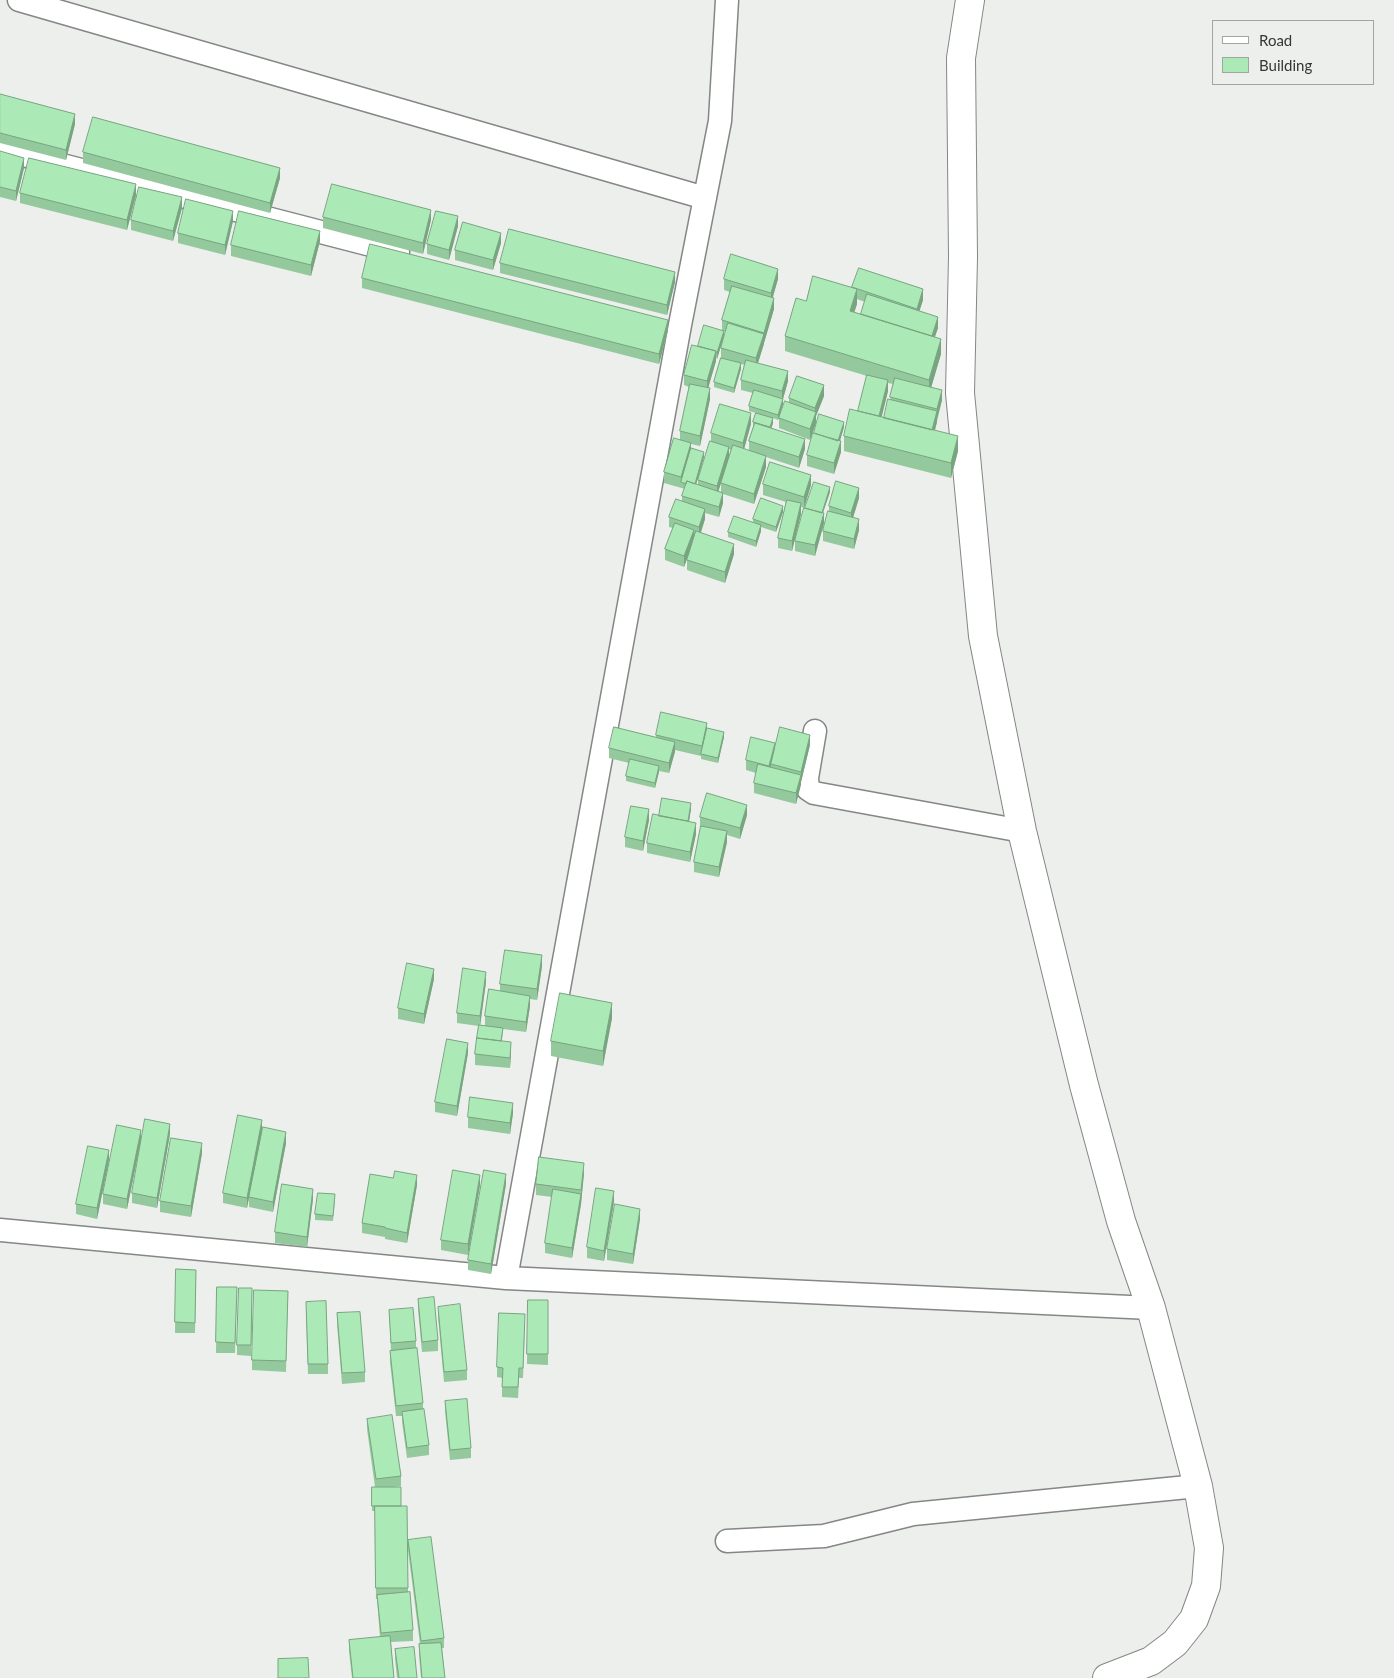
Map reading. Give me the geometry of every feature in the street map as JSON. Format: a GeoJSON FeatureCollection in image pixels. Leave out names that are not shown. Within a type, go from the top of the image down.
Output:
{"type":"FeatureCollection","features":[{"type":"Feature","properties":{"kind":"main road"},"geometry":{"type":"LineString","coordinates":[[970,0],[961,58],[963,257],[960,393],[983,636],[1022,831],[1084,1085],[1121,1221],[1150,1308],[1198,1486],[1209,1548],[1206,1586],[1194,1619],[1175,1643],[1151,1661],[1106,1678]]}},
{"type":"Feature","properties":{"kind":"street"},"geometry":{"type":"LineString","coordinates":[[19,0],[705,198]]}},
{"type":"Feature","properties":{"kind":"street"},"geometry":{"type":"LineString","coordinates":[[506,1278],[670,322],[705,198],[720,121],[727,0]]}},
{"type":"Feature","properties":{"kind":"street"},"geometry":{"type":"LineString","coordinates":[[0,149],[421,258]]}},
{"type":"Feature","properties":{"kind":"street"},"geometry":{"type":"LineString","coordinates":[[815,731],[807,778],[808,789],[814,793],[1022,831]]}},
{"type":"Feature","properties":{"kind":"street"},"geometry":{"type":"LineString","coordinates":[[0,1230],[506,1278],[1150,1308]]}},
{"type":"Feature","properties":{"kind":"street"},"geometry":{"type":"LineString","coordinates":[[727,1541],[824,1536],[913,1514],[1198,1486]]}},
{"type":"Feature","properties":{"kind":"building"},"geometry":{"type":"Polygon","coordinates":[[[0,94],[75,114],[66,150],[0,133],[0,94]]]}},
{"type":"Feature","properties":{"kind":"building"},"geometry":{"type":"Polygon","coordinates":[[[93,117],[280,168],[270,203],[83,152],[93,117]]]}},
{"type":"Feature","properties":{"kind":"building"},"geometry":{"type":"Polygon","coordinates":[[[0,151],[24,158],[16,191],[0,187],[0,151]]]}},
{"type":"Feature","properties":{"kind":"building"},"geometry":{"type":"Polygon","coordinates":[[[29,158],[136,184],[127,220],[20,193],[29,158]]]}},
{"type":"Feature","properties":{"kind":"building"},"geometry":{"type":"Polygon","coordinates":[[[332,184],[431,210],[423,243],[323,217],[332,184]]]}},
{"type":"Feature","properties":{"kind":"building"},"geometry":{"type":"Polygon","coordinates":[[[139,187],[182,197],[173,231],[131,220],[139,187]]]}},
{"type":"Feature","properties":{"kind":"building"},"geometry":{"type":"Polygon","coordinates":[[[186,199],[233,211],[225,245],[178,233],[186,199]]]}},
{"type":"Feature","properties":{"kind":"building"},"geometry":{"type":"Polygon","coordinates":[[[239,211],[320,231],[311,265],[231,245],[239,211]]]}},
{"type":"Feature","properties":{"kind":"building"},"geometry":{"type":"Polygon","coordinates":[[[436,211],[458,216],[449,250],[427,244],[436,211]]]}},
{"type":"Feature","properties":{"kind":"building"},"geometry":{"type":"Polygon","coordinates":[[[463,222],[501,233],[493,260],[455,250],[463,222]]]}},
{"type":"Feature","properties":{"kind":"building"},"geometry":{"type":"Polygon","coordinates":[[[509,229],[675,272],[667,305],[500,263],[509,229]]]}},
{"type":"Feature","properties":{"kind":"building"},"geometry":{"type":"Polygon","coordinates":[[[370,244],[668,320],[659,354],[362,278],[370,244]]]}},
{"type":"Feature","properties":{"kind":"building"},"geometry":{"type":"Polygon","coordinates":[[[731,254],[778,269],[771,293],[724,279],[731,254]]]}},
{"type":"Feature","properties":{"kind":"building"},"geometry":{"type":"Polygon","coordinates":[[[859,268],[923,289],[917,309],[852,287],[859,268]]]}},
{"type":"Feature","properties":{"kind":"building"},"geometry":{"type":"Polygon","coordinates":[[[813,276],[857,289],[850,311],[941,339],[929,380],[785,336],[796,298],[806,301],[813,276]]]}},
{"type":"Feature","properties":{"kind":"building"},"geometry":{"type":"Polygon","coordinates":[[[732,286],[774,298],[764,333],[722,320],[732,286]]]}},
{"type":"Feature","properties":{"kind":"building"},"geometry":{"type":"Polygon","coordinates":[[[867,294],[938,317],[932,336],[861,314],[867,294]]]}},
{"type":"Feature","properties":{"kind":"building"},"geometry":{"type":"Polygon","coordinates":[[[728,323],[764,334],[756,358],[721,348],[728,323]]]}},
{"type":"Feature","properties":{"kind":"building"},"geometry":{"type":"Polygon","coordinates":[[[704,325],[724,331],[717,353],[716,351],[698,346],[704,325]]]}},
{"type":"Feature","properties":{"kind":"building"},"geometry":{"type":"Polygon","coordinates":[[[692,345],[716,351],[707,381],[684,375],[692,345]]]}},
{"type":"Feature","properties":{"kind":"building"},"geometry":{"type":"Polygon","coordinates":[[[721,358],[741,363],[734,388],[714,382],[721,358]]]}},
{"type":"Feature","properties":{"kind":"building"},"geometry":{"type":"Polygon","coordinates":[[[746,360],[788,371],[782,391],[741,380],[746,360]]]}},
{"type":"Feature","properties":{"kind":"building"},"geometry":{"type":"Polygon","coordinates":[[[867,375],[888,380],[879,416],[858,411],[867,375]]]}},
{"type":"Feature","properties":{"kind":"building"},"geometry":{"type":"Polygon","coordinates":[[[797,376],[824,385],[815,408],[789,398],[797,376]]]}},
{"type":"Feature","properties":{"kind":"building"},"geometry":{"type":"Polygon","coordinates":[[[895,378],[942,390],[937,409],[890,397],[895,378]]]}},
{"type":"Feature","properties":{"kind":"building"},"geometry":{"type":"Polygon","coordinates":[[[690,384],[710,388],[700,436],[680,431],[690,384]]]}},
{"type":"Feature","properties":{"kind":"building"},"geometry":{"type":"Polygon","coordinates":[[[754,390],[783,399],[778,415],[749,406],[754,390]]]}},
{"type":"Feature","properties":{"kind":"building"},"geometry":{"type":"Polygon","coordinates":[[[888,399],[937,411],[932,430],[884,418],[888,399]]]}},
{"type":"Feature","properties":{"kind":"building"},"geometry":{"type":"Polygon","coordinates":[[[785,401],[816,412],[810,429],[779,418],[785,401]]]}},
{"type":"Feature","properties":{"kind":"building"},"geometry":{"type":"Polygon","coordinates":[[[720,404],[751,413],[743,443],[711,433],[720,404]]]}},
{"type":"Feature","properties":{"kind":"building"},"geometry":{"type":"Polygon","coordinates":[[[850,409],[958,436],[951,463],[844,436],[850,409]]]}},
{"type":"Feature","properties":{"kind":"building"},"geometry":{"type":"Polygon","coordinates":[[[756,413],[773,418],[770,427],[753,422],[756,413]]]}},
{"type":"Feature","properties":{"kind":"building"},"geometry":{"type":"Polygon","coordinates":[[[819,414],[844,422],[838,441],[814,433],[819,414]]]}},
{"type":"Feature","properties":{"kind":"building"},"geometry":{"type":"Polygon","coordinates":[[[755,423],[805,439],[799,457],[749,441],[755,423]]]}},
{"type":"Feature","properties":{"kind":"building"},"geometry":{"type":"Polygon","coordinates":[[[813,433],[841,441],[834,463],[807,455],[813,433]]]}},
{"type":"Feature","properties":{"kind":"building"},"geometry":{"type":"Polygon","coordinates":[[[674,438],[691,443],[681,477],[664,472],[674,438]]]}},
{"type":"Feature","properties":{"kind":"building"},"geometry":{"type":"Polygon","coordinates":[[[710,441],[729,447],[717,486],[698,480],[710,441]]]}},
{"type":"Feature","properties":{"kind":"building"},"geometry":{"type":"Polygon","coordinates":[[[733,445],[766,456],[754,494],[721,483],[733,445]]]}},
{"type":"Feature","properties":{"kind":"building"},"geometry":{"type":"Polygon","coordinates":[[[691,448],[704,452],[695,484],[687,481],[686,484],[681,482],[691,448]]]}},
{"type":"Feature","properties":{"kind":"building"},"geometry":{"type":"Polygon","coordinates":[[[770,462],[811,475],[804,497],[763,484],[770,462]]]}},
{"type":"Feature","properties":{"kind":"building"},"geometry":{"type":"Polygon","coordinates":[[[687,481],[723,493],[719,507],[682,496],[687,481]]]}},
{"type":"Feature","properties":{"kind":"building"},"geometry":{"type":"Polygon","coordinates":[[[836,481],[859,488],[851,513],[829,506],[836,481]]]}},
{"type":"Feature","properties":{"kind":"building"},"geometry":{"type":"Polygon","coordinates":[[[814,482],[830,487],[822,513],[805,508],[814,482]]]}},
{"type":"Feature","properties":{"kind":"building"},"geometry":{"type":"Polygon","coordinates":[[[761,498],[783,506],[776,527],[753,519],[761,498]]]}},
{"type":"Feature","properties":{"kind":"building"},"geometry":{"type":"Polygon","coordinates":[[[676,499],[705,509],[699,527],[669,517],[676,499]]]}},
{"type":"Feature","properties":{"kind":"building"},"geometry":{"type":"Polygon","coordinates":[[[787,500],[801,503],[792,541],[778,538],[787,500]]]}},
{"type":"Feature","properties":{"kind":"building"},"geometry":{"type":"Polygon","coordinates":[[[804,508],[824,513],[815,545],[795,541],[804,508]]]}},
{"type":"Feature","properties":{"kind":"building"},"geometry":{"type":"Polygon","coordinates":[[[828,511],[859,519],[854,539],[823,531],[828,511]]]}},
{"type":"Feature","properties":{"kind":"building"},"geometry":{"type":"Polygon","coordinates":[[[734,516],[761,525],[756,541],[728,532],[734,516]]]}},
{"type":"Feature","properties":{"kind":"building"},"geometry":{"type":"Polygon","coordinates":[[[675,523],[694,530],[684,556],[665,549],[675,523]]]}},
{"type":"Feature","properties":{"kind":"building"},"geometry":{"type":"Polygon","coordinates":[[[696,531],[734,544],[725,572],[687,560],[696,531]]]}},
{"type":"Feature","properties":{"kind":"building"},"geometry":{"type":"Polygon","coordinates":[[[661,712],[707,723],[702,746],[656,735],[661,712]]]}},
{"type":"Feature","properties":{"kind":"building"},"geometry":{"type":"Polygon","coordinates":[[[614,727],[675,742],[669,763],[609,748],[614,727]]]}},
{"type":"Feature","properties":{"kind":"building"},"geometry":{"type":"Polygon","coordinates":[[[780,727],[810,735],[801,772],[771,764],[780,727]]]}},
{"type":"Feature","properties":{"kind":"building"},"geometry":{"type":"Polygon","coordinates":[[[707,728],[724,732],[718,758],[701,754],[707,728]]]}},
{"type":"Feature","properties":{"kind":"building"},"geometry":{"type":"Polygon","coordinates":[[[751,737],[775,743],[769,766],[746,760],[751,737]]]}},
{"type":"Feature","properties":{"kind":"building"},"geometry":{"type":"Polygon","coordinates":[[[630,759],[659,766],[655,783],[626,776],[630,759]]]}},
{"type":"Feature","properties":{"kind":"building"},"geometry":{"type":"Polygon","coordinates":[[[758,764],[801,775],[796,793],[754,783],[758,764]]]}},
{"type":"Feature","properties":{"kind":"building"},"geometry":{"type":"Polygon","coordinates":[[[707,793],[747,805],[740,828],[700,817],[707,793]]]}},
{"type":"Feature","properties":{"kind":"building"},"geometry":{"type":"Polygon","coordinates":[[[662,798],[691,803],[688,821],[659,816],[662,798]]]}},
{"type":"Feature","properties":{"kind":"building"},"geometry":{"type":"Polygon","coordinates":[[[631,806],[649,809],[643,841],[625,837],[631,806]]]}},
{"type":"Feature","properties":{"kind":"building"},"geometry":{"type":"Polygon","coordinates":[[[653,814],[696,823],[690,852],[647,843],[653,814]]]}},
{"type":"Feature","properties":{"kind":"building"},"geometry":{"type":"Polygon","coordinates":[[[701,826],[727,831],[719,867],[694,862],[701,826]]]}},
{"type":"Feature","properties":{"kind":"building"},"geometry":{"type":"Polygon","coordinates":[[[505,950],[542,955],[537,989],[500,984],[505,950]]]}},
{"type":"Feature","properties":{"kind":"building"},"geometry":{"type":"Polygon","coordinates":[[[407,963],[434,969],[424,1014],[398,1008],[407,963]]]}},
{"type":"Feature","properties":{"kind":"building"},"geometry":{"type":"Polygon","coordinates":[[[463,968],[486,972],[480,1016],[457,1013],[463,968]]]}},
{"type":"Feature","properties":{"kind":"building"},"geometry":{"type":"Polygon","coordinates":[[[489,989],[530,996],[526,1022],[485,1016],[489,989]]]}},
{"type":"Feature","properties":{"kind":"building"},"geometry":{"type":"Polygon","coordinates":[[[560,993],[612,1003],[603,1051],[551,1041],[560,993]]]}},
{"type":"Feature","properties":{"kind":"building"},"geometry":{"type":"Polygon","coordinates":[[[479,1025],[503,1028],[501,1041],[477,1038],[479,1025]]]}},
{"type":"Feature","properties":{"kind":"building"},"geometry":{"type":"Polygon","coordinates":[[[477,1038],[511,1042],[510,1058],[475,1054],[477,1038]]]}},
{"type":"Feature","properties":{"kind":"building"},"geometry":{"type":"Polygon","coordinates":[[[447,1039],[468,1043],[457,1106],[435,1102],[447,1039]]]}},
{"type":"Feature","properties":{"kind":"building"},"geometry":{"type":"Polygon","coordinates":[[[470,1097],[513,1103],[510,1123],[468,1117],[470,1097]]]}},
{"type":"Feature","properties":{"kind":"building"},"geometry":{"type":"Polygon","coordinates":[[[238,1115],[262,1120],[247,1198],[223,1193],[238,1115]]]}},
{"type":"Feature","properties":{"kind":"building"},"geometry":{"type":"Polygon","coordinates":[[[145,1119],[170,1124],[157,1198],[132,1193],[145,1119]]]}},
{"type":"Feature","properties":{"kind":"building"},"geometry":{"type":"Polygon","coordinates":[[[117,1125],[141,1130],[127,1199],[103,1194],[117,1125]]]}},
{"type":"Feature","properties":{"kind":"building"},"geometry":{"type":"Polygon","coordinates":[[[263,1127],[286,1132],[273,1202],[249,1197],[263,1127]]]}},
{"type":"Feature","properties":{"kind":"building"},"geometry":{"type":"Polygon","coordinates":[[[171,1138],[202,1143],[191,1206],[160,1201],[171,1138]]]}},
{"type":"Feature","properties":{"kind":"building"},"geometry":{"type":"Polygon","coordinates":[[[88,1146],[109,1150],[97,1208],[76,1204],[88,1146]]]}},
{"type":"Feature","properties":{"kind":"building"},"geometry":{"type":"Polygon","coordinates":[[[539,1157],[584,1163],[581,1190],[536,1184],[539,1157]]]}},
{"type":"Feature","properties":{"kind":"building"},"geometry":{"type":"Polygon","coordinates":[[[453,1170],[480,1175],[468,1244],[441,1240],[453,1170]]]}},
{"type":"Feature","properties":{"kind":"building"},"geometry":{"type":"Polygon","coordinates":[[[484,1170],[506,1174],[491,1264],[468,1260],[484,1170]]]}},
{"type":"Feature","properties":{"kind":"building"},"geometry":{"type":"Polygon","coordinates":[[[395,1171],[417,1175],[407,1233],[362,1223],[370,1174],[393,1178],[395,1171]]]}},
{"type":"Feature","properties":{"kind":"building"},"geometry":{"type":"Polygon","coordinates":[[[282,1184],[313,1189],[307,1237],[275,1232],[282,1184]]]}},
{"type":"Feature","properties":{"kind":"building"},"geometry":{"type":"Polygon","coordinates":[[[596,1188],[614,1191],[604,1251],[587,1247],[596,1188]]]}},
{"type":"Feature","properties":{"kind":"building"},"geometry":{"type":"Polygon","coordinates":[[[553,1189],[581,1194],[572,1248],[545,1243],[553,1189]]]}},
{"type":"Feature","properties":{"kind":"building"},"geometry":{"type":"Polygon","coordinates":[[[318,1193],[335,1194],[333,1216],[315,1214],[318,1193]]]}},
{"type":"Feature","properties":{"kind":"building"},"geometry":{"type":"Polygon","coordinates":[[[615,1204],[640,1209],[633,1254],[607,1249],[615,1204]]]}},
{"type":"Feature","properties":{"kind":"building"},"geometry":{"type":"Polygon","coordinates":[[[176,1269],[196,1270],[195,1323],[175,1322],[176,1269]]]}},
{"type":"Feature","properties":{"kind":"building"},"geometry":{"type":"Polygon","coordinates":[[[217,1287],[237,1287],[235,1343],[216,1342],[217,1287]]]}},
{"type":"Feature","properties":{"kind":"building"},"geometry":{"type":"Polygon","coordinates":[[[239,1288],[252,1288],[251,1345],[237,1345],[239,1288]]]}},
{"type":"Feature","properties":{"kind":"building"},"geometry":{"type":"Polygon","coordinates":[[[254,1290],[288,1291],[286,1361],[252,1360],[254,1290]]]}},
{"type":"Feature","properties":{"kind":"building"},"geometry":{"type":"Polygon","coordinates":[[[434,1297],[438,1340],[422,1342],[418,1299],[434,1297]]]}},
{"type":"Feature","properties":{"kind":"building"},"geometry":{"type":"Polygon","coordinates":[[[528,1300],[548,1300],[548,1354],[527,1354],[528,1300]]]}},
{"type":"Feature","properties":{"kind":"building"},"geometry":{"type":"Polygon","coordinates":[[[326,1301],[328,1364],[308,1364],[306,1302],[326,1301]]]}},
{"type":"Feature","properties":{"kind":"building"},"geometry":{"type":"Polygon","coordinates":[[[460,1304],[467,1370],[444,1372],[438,1307],[460,1304]]]}},
{"type":"Feature","properties":{"kind":"building"},"geometry":{"type":"Polygon","coordinates":[[[413,1308],[416,1341],[391,1343],[389,1310],[413,1308]]]}},
{"type":"Feature","properties":{"kind":"building"},"geometry":{"type":"Polygon","coordinates":[[[360,1312],[365,1372],[342,1373],[337,1313],[360,1312]]]}},
{"type":"Feature","properties":{"kind":"building"},"geometry":{"type":"Polygon","coordinates":[[[499,1313],[525,1314],[523,1368],[519,1368],[518,1387],[502,1387],[503,1368],[497,1367],[499,1313]]]}},
{"type":"Feature","properties":{"kind":"building"},"geometry":{"type":"Polygon","coordinates":[[[417,1348],[423,1403],[396,1406],[390,1351],[417,1348]]]}},
{"type":"Feature","properties":{"kind":"building"},"geometry":{"type":"Polygon","coordinates":[[[467,1399],[471,1448],[450,1450],[445,1401],[467,1399]]]}},
{"type":"Feature","properties":{"kind":"building"},"geometry":{"type":"Polygon","coordinates":[[[424,1409],[429,1445],[407,1448],[402,1412],[424,1409]]]}},
{"type":"Feature","properties":{"kind":"building"},"geometry":{"type":"Polygon","coordinates":[[[392,1415],[401,1476],[376,1479],[367,1419],[392,1415]]]}},
{"type":"Feature","properties":{"kind":"building"},"geometry":{"type":"Polygon","coordinates":[[[372,1487],[401,1487],[401,1506],[372,1506],[372,1487]]]}},
{"type":"Feature","properties":{"kind":"building"},"geometry":{"type":"Polygon","coordinates":[[[375,1506],[407,1506],[408,1588],[376,1588],[375,1506]]]}},
{"type":"Feature","properties":{"kind":"building"},"geometry":{"type":"Polygon","coordinates":[[[431,1537],[444,1638],[421,1641],[408,1540],[431,1537]]]}},
{"type":"Feature","properties":{"kind":"building"},"geometry":{"type":"Polygon","coordinates":[[[410,1592],[413,1630],[381,1633],[377,1595],[410,1592]]]}},
{"type":"Feature","properties":{"kind":"building"},"geometry":{"type":"Polygon","coordinates":[[[390,1636],[394,1678],[353,1678],[349,1640],[390,1636]]]}},
{"type":"Feature","properties":{"kind":"building"},"geometry":{"type":"Polygon","coordinates":[[[441,1643],[445,1678],[422,1678],[419,1644],[441,1643]]]}},
{"type":"Feature","properties":{"kind":"building"},"geometry":{"type":"Polygon","coordinates":[[[414,1647],[417,1678],[399,1678],[395,1649],[414,1647]]]}},
{"type":"Feature","properties":{"kind":"building"},"geometry":{"type":"Polygon","coordinates":[[[308,1658],[309,1678],[278,1678],[278,1659],[308,1658]]]}}]}
